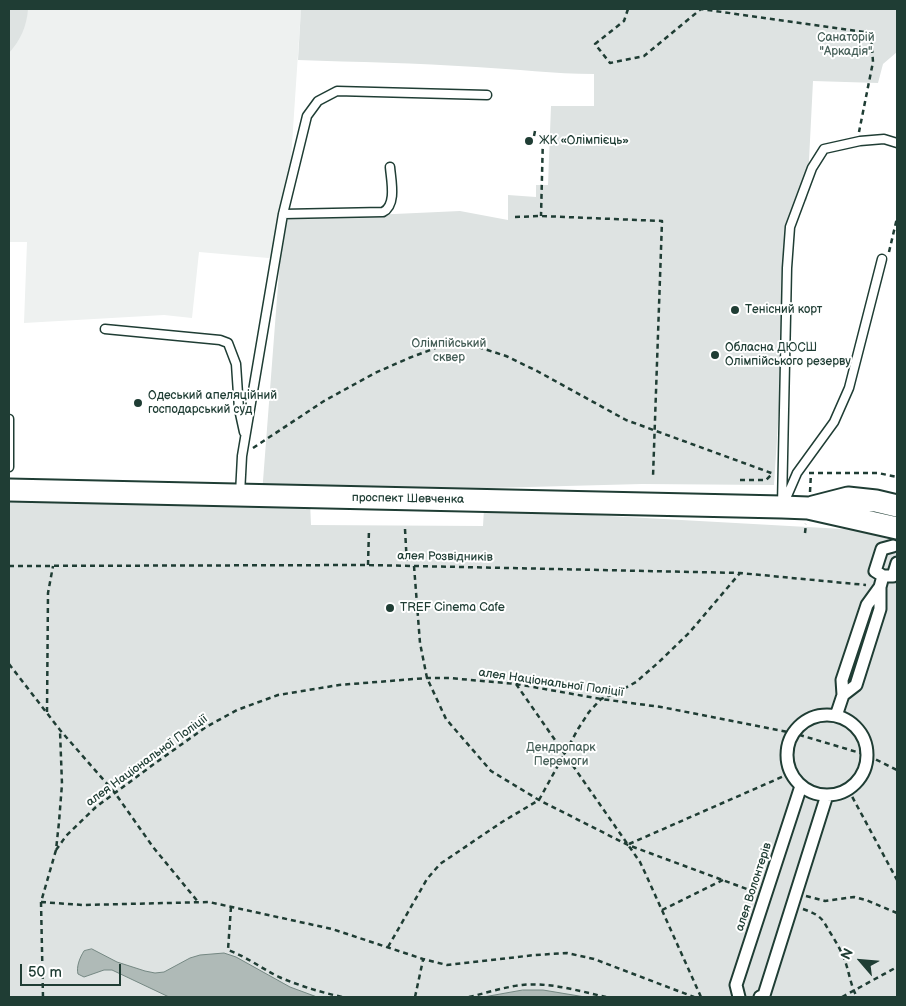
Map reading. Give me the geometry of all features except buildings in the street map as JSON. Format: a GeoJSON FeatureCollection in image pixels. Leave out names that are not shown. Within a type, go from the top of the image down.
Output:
{"type":"FeatureCollection","features":[{"type":"Feature","properties":{"kind":"main road","name":"проспект Шевченка"},"geometry":{"type":"LineString","coordinates":[[9,490],[782,506],[808,508],[896,541]]}},
{"type":"Feature","properties":{"kind":"main road","name":"проспект Шевченка"},"geometry":{"type":"LineString","coordinates":[[808,508],[848,498],[876,501],[897,506]]}},
{"type":"Feature","properties":{"kind":"street"},"geometry":{"type":"LineString","coordinates":[[881,581],[875,571],[882,549],[896,541]]}},
{"type":"Feature","properties":{"kind":"street"},"geometry":{"type":"LineString","coordinates":[[836,716],[843,695],[842,680],[867,605],[881,581],[893,576],[897,563]]}},
{"type":"Feature","properties":{"kind":"street"},"geometry":{"type":"LineString","coordinates":[[824,715],[836,716],[855,726],[861,735],[867,755],[865,765],[862,774],[848,789],[838,794],[818,794],[809,791],[795,780],[787,760],[788,746],[793,733],[802,724],[812,718],[824,715]]}},
{"type":"Feature","properties":{"kind":"street","name":"алея Волонтерів"},"geometry":{"type":"LineString","coordinates":[[739,997],[736,985],[801,786]]}},
{"type":"Feature","properties":{"kind":"street"},"geometry":{"type":"LineString","coordinates":[[760,997],[764,995],[828,795]]}},
{"type":"Feature","properties":{"kind":"lane"},"geometry":{"type":"LineString","coordinates":[[240,496],[245,436],[283,214],[307,116],[318,101],[337,92],[487,95]]}},
{"type":"Feature","properties":{"kind":"lane"},"geometry":{"type":"LineString","coordinates":[[782,506],[787,268],[790,227],[812,168],[824,149],[884,138],[897,143]]}},
{"type":"Feature","properties":{"kind":"lane"},"geometry":{"type":"LineString","coordinates":[[283,214],[383,212],[391,204],[390,167]]}},
{"type":"Feature","properties":{"kind":"lane"},"geometry":{"type":"LineString","coordinates":[[782,506],[797,473],[834,422],[849,388],[882,259]]}},
{"type":"Feature","properties":{"kind":"lane"},"geometry":{"type":"LineString","coordinates":[[105,329],[220,340],[228,343],[236,364],[240,409],[245,436]]}},
{"type":"Feature","properties":{"kind":"lane"},"geometry":{"type":"LineString","coordinates":[[9,419],[9,466]]}},
{"type":"Feature","properties":{"kind":"path"},"geometry":{"type":"LineString","coordinates":[[628,9],[624,21],[595,44],[610,63],[644,56],[701,9],[871,33],[873,62],[859,134],[860,141]]}},
{"type":"Feature","properties":{"kind":"path"},"geometry":{"type":"LineString","coordinates":[[535,131],[534,136],[543,136],[541,216]]}},
{"type":"Feature","properties":{"kind":"path"},"geometry":{"type":"LineString","coordinates":[[515,217],[541,216],[662,221],[653,477]]}},
{"type":"Feature","properties":{"kind":"path"},"geometry":{"type":"LineString","coordinates":[[882,259],[889,254],[897,218]]}},
{"type":"Feature","properties":{"kind":"path"},"geometry":{"type":"LineString","coordinates":[[242,456],[324,401],[376,373],[441,346],[475,346],[506,356],[537,371],[626,420],[772,474],[783,473]]}},
{"type":"Feature","properties":{"kind":"path"},"geometry":{"type":"LineString","coordinates":[[797,473],[878,474],[897,477]]}},
{"type":"Feature","properties":{"kind":"path"},"geometry":{"type":"LineString","coordinates":[[740,480],[766,480],[772,474]]}},
{"type":"Feature","properties":{"kind":"path"},"geometry":{"type":"LineString","coordinates":[[368,565],[369,529]]}},
{"type":"Feature","properties":{"kind":"path"},"geometry":{"type":"LineString","coordinates":[[405,529],[406,565]]}},
{"type":"Feature","properties":{"kind":"path","name":"алея Розвідників"},"geometry":{"type":"LineString","coordinates":[[9,566],[406,565],[740,573],[881,581]]}},
{"type":"Feature","properties":{"kind":"path"},"geometry":{"type":"LineString","coordinates":[[48,714],[48,593],[54,566]]}},
{"type":"Feature","properties":{"kind":"path"},"geometry":{"type":"LineString","coordinates":[[414,566],[420,644],[427,678],[446,719],[491,771],[540,800],[628,845]]}},
{"type":"Feature","properties":{"kind":"path"},"geometry":{"type":"LineString","coordinates":[[388,947],[427,879],[440,864],[502,822],[540,800],[589,712],[601,699],[636,682],[659,662],[689,633],[740,573]]}},
{"type":"Feature","properties":{"kind":"path"},"geometry":{"type":"LineString","coordinates":[[9,664],[60,730],[115,793],[153,847],[199,903]]}},
{"type":"Feature","properties":{"kind":"path","name":"алея Національної Поліції"},"geometry":{"type":"LineString","coordinates":[[56,850],[66,836],[80,822],[115,793],[206,727],[237,710],[278,695],[340,685],[427,678],[450,678],[516,684],[661,707],[793,733],[867,755],[897,770]]}},
{"type":"Feature","properties":{"kind":"path"},"geometry":{"type":"LineString","coordinates":[[516,684],[640,862],[701,997]]}},
{"type":"Feature","properties":{"kind":"path"},"geometry":{"type":"LineString","coordinates":[[43,997],[41,902],[56,850],[60,822],[62,784],[60,730]]}},
{"type":"Feature","properties":{"kind":"path"},"geometry":{"type":"LineString","coordinates":[[628,845],[791,773]]}},
{"type":"Feature","properties":{"kind":"path"},"geometry":{"type":"LineString","coordinates":[[848,789],[897,880]]}},
{"type":"Feature","properties":{"kind":"path"},"geometry":{"type":"LineString","coordinates":[[662,910],[723,880]]}},
{"type":"Feature","properties":{"kind":"path"},"geometry":{"type":"LineString","coordinates":[[796,894],[825,901],[854,897],[897,913]]}},
{"type":"Feature","properties":{"kind":"path"},"geometry":{"type":"LineString","coordinates":[[41,902],[83,905],[209,902],[332,929],[447,965],[566,953],[594,959],[694,997]]}},
{"type":"Feature","properties":{"kind":"path"},"geometry":{"type":"LineString","coordinates":[[231,907],[228,950],[244,956],[279,976],[310,989],[342,997]]}},
{"type":"Feature","properties":{"kind":"path"},"geometry":{"type":"LineString","coordinates":[[415,997],[423,959]]}},
{"type":"Feature","properties":{"kind":"path"},"geometry":{"type":"LineString","coordinates":[[842,997],[897,967]]}},
{"type":"Feature","properties":{"kind":"path"},"geometry":{"type":"LineString","coordinates":[[469,997],[521,986],[544,985],[606,997]]}},
{"type":"Feature","properties":{"kind":"shaded area"},"geometry":{"type":"Polygon","coordinates":[[[9,9],[301,9],[288,204],[280,259],[199,252],[192,318],[164,315],[24,323],[27,242],[9,242],[9,9]]]}},
{"type":"Feature","properties":{"kind":"shaded area"},"geometry":{"type":"Polygon","coordinates":[[[92,949],[117,962],[155,973],[164,972],[190,958],[200,955],[224,953],[236,957],[290,987],[317,997],[169,997],[112,970],[104,970],[84,977],[78,974],[78,965],[84,951],[92,949]]]}},
{"type":"Feature","properties":{"kind":"shaded area"},"geometry":{"type":"Polygon","coordinates":[[[523,990],[543,990],[585,997],[484,997],[523,990]]]}},
{"type":"Feature","properties":{"kind":"green space"},"geometry":{"type":"Polygon","coordinates":[[[9,9],[28,9],[22,33],[9,53],[9,9]]]}},
{"type":"Feature","properties":{"kind":"green space"},"geometry":{"type":"Polygon","coordinates":[[[301,9],[897,9],[897,52],[883,64],[878,83],[813,81],[807,200],[792,208],[774,485],[642,484],[262,494],[280,259],[285,219],[460,211],[508,220],[508,195],[536,197],[536,185],[548,185],[551,106],[594,106],[594,74],[432,64],[298,60],[301,9]]]}},
{"type":"Feature","properties":{"kind":"green space","name":"Дендропарк Перемоги"},"geometry":{"type":"Polygon","coordinates":[[[9,492],[310,501],[311,525],[483,526],[484,509],[897,532],[897,997],[9,997],[9,492]]]}},
{"type":"Feature","properties":{"kind":"place","name":"ЖК «Олімпієць»"},"geometry":{"type":"Point","coordinates":[529,141]}},
{"type":"Feature","properties":{"kind":"place","name":"Тенісний корт"},"geometry":{"type":"Point","coordinates":[735,310]}},
{"type":"Feature","properties":{"kind":"place","name":"Обласна ДЮСШ Олімпійського резерву"},"geometry":{"type":"Point","coordinates":[715,355]}},
{"type":"Feature","properties":{"kind":"place","name":"Одеський апеляційний господарський суд"},"geometry":{"type":"Point","coordinates":[138,403]}},
{"type":"Feature","properties":{"kind":"place","name":"TREF Cinema Cafe"},"geometry":{"type":"Point","coordinates":[390,608]}},
{"type":"Feature","properties":{"kind":"park label","name":"Санаторій \"Аркадія\""},"geometry":{"type":"Point","coordinates":[846,45]}},
{"type":"Feature","properties":{"kind":"park label","name":"Олімпійський сквер"},"geometry":{"type":"Point","coordinates":[449,351]}}]}
